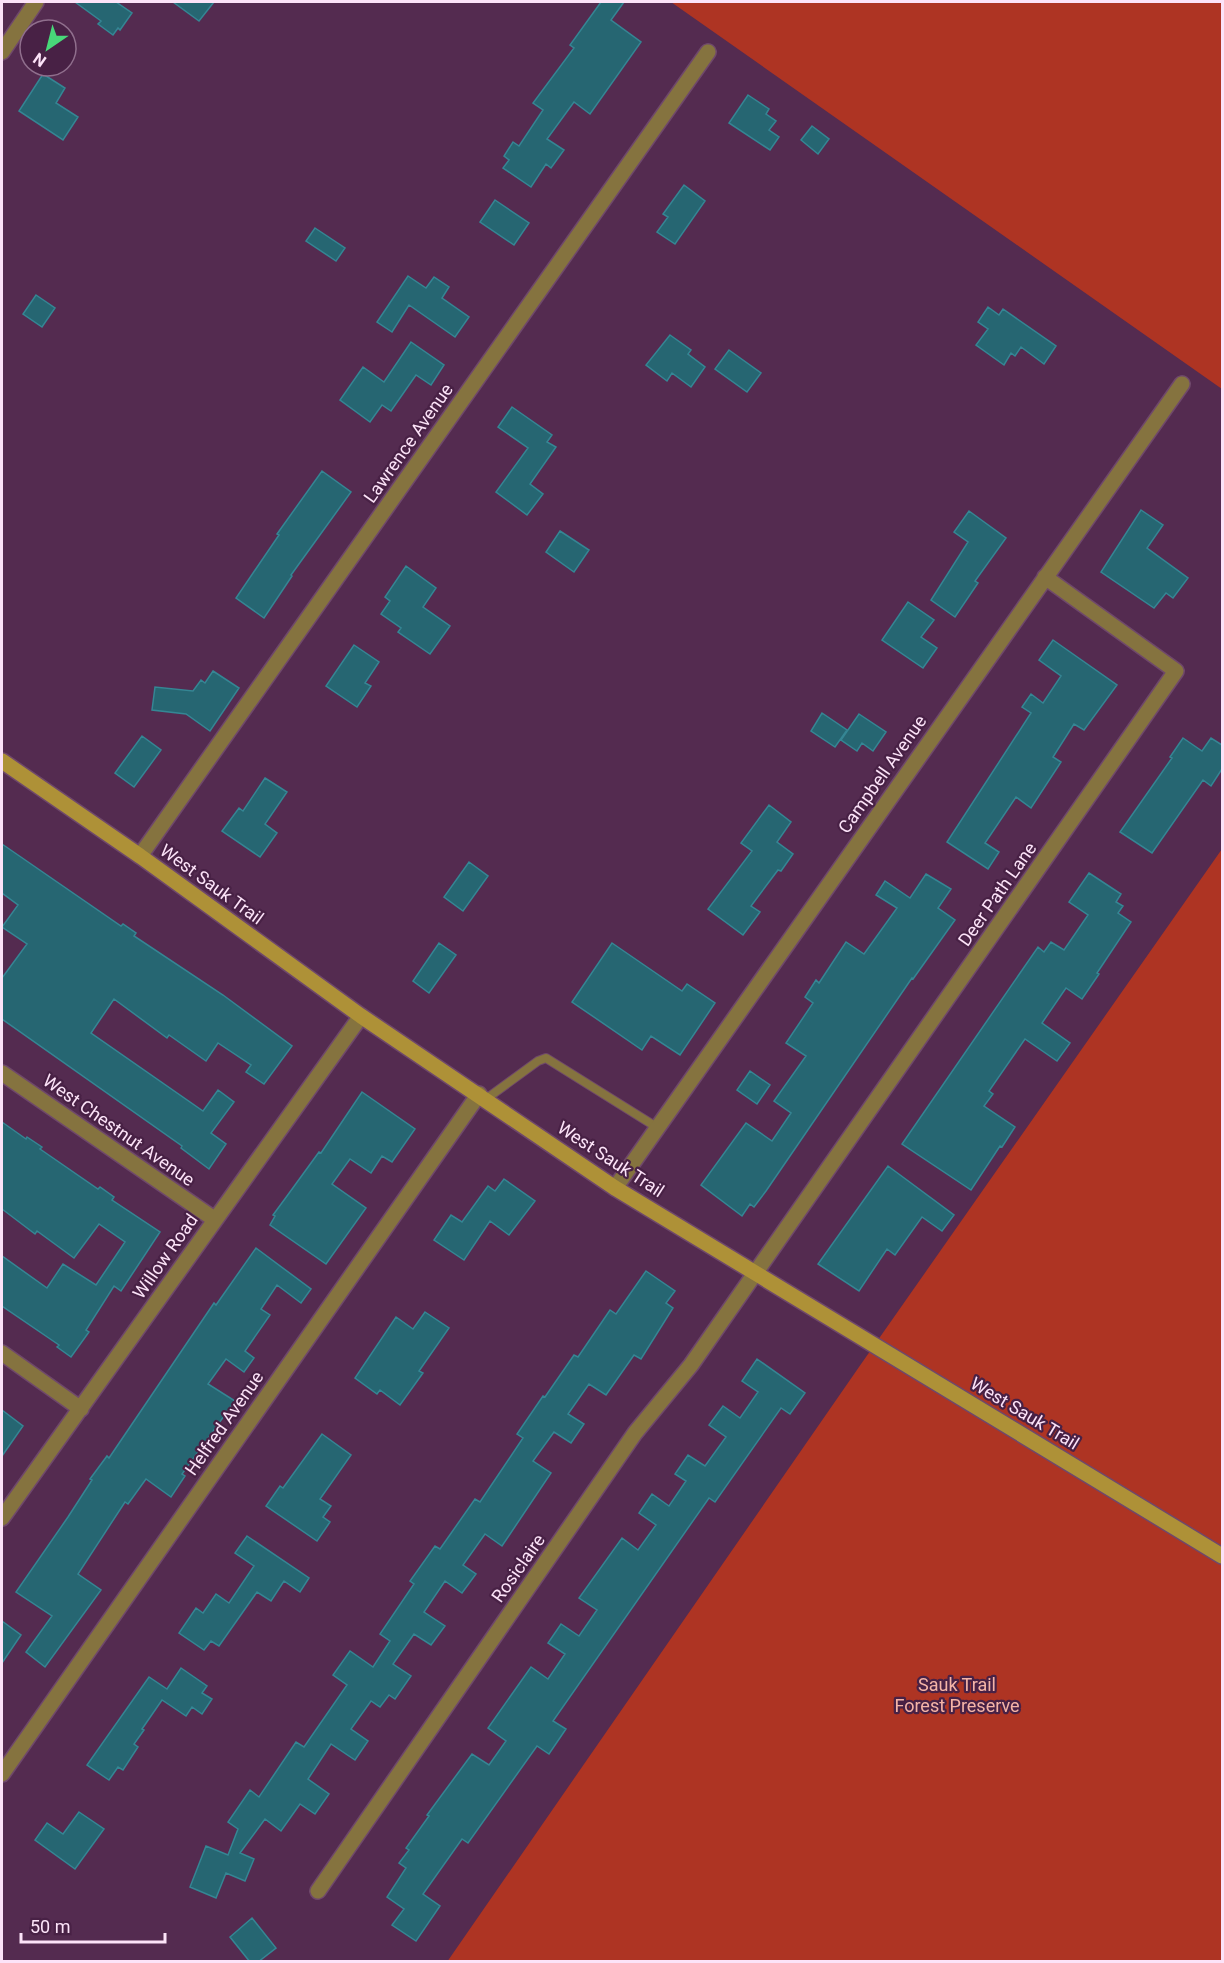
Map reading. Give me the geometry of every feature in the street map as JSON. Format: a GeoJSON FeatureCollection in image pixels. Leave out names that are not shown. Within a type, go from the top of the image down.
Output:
{"type":"FeatureCollection","features":[{"type":"Feature","properties":{"kind":"main road","name":"West Sauk Trail"},"geometry":{"type":"LineString","coordinates":[[2,761],[140,856],[361,1016],[615,1188],[1222,1556]]}},
{"type":"Feature","properties":{"kind":"street"},"geometry":{"type":"LineString","coordinates":[[2,52],[36,2]]}},
{"type":"Feature","properties":{"kind":"street","name":"Lawrence Avenue"},"geometry":{"type":"LineString","coordinates":[[140,856],[708,52]]}},
{"type":"Feature","properties":{"kind":"street","name":"Campbell Avenue"},"geometry":{"type":"LineString","coordinates":[[615,1188],[1182,384]]}},
{"type":"Feature","properties":{"kind":"street","name":"Deer Path Lane"},"geometry":{"type":"LineString","coordinates":[[757,1272],[1176,670],[1045,577]]}},
{"type":"Feature","properties":{"kind":"street","name":"Willow Road"},"geometry":{"type":"LineString","coordinates":[[2,1518],[361,1016]]}},
{"type":"Feature","properties":{"kind":"street","name":"West Chestnut Avenue"},"geometry":{"type":"LineString","coordinates":[[2,1073],[214,1219]]}},
{"type":"Feature","properties":{"kind":"street","name":"Helfred Avenue"},"geometry":{"type":"LineString","coordinates":[[2,1774],[482,1097]]}},
{"type":"Feature","properties":{"kind":"street","name":"Rosiclaire"},"geometry":{"type":"LineString","coordinates":[[318,1891],[635,1433],[691,1365],[757,1272]]}},
{"type":"Feature","properties":{"kind":"street"},"geometry":{"type":"LineString","coordinates":[[2,1353],[81,1409]]}},
{"type":"Feature","properties":{"kind":"lane"},"geometry":{"type":"LineString","coordinates":[[482,1097],[538,1060],[546,1058],[658,1128]]}},
{"type":"Feature","properties":{"kind":"green space"},"geometry":{"type":"Polygon","coordinates":[[[671,2],[1222,2],[1222,389],[671,2]]]}},
{"type":"Feature","properties":{"kind":"green space","name":"Sauk Trail Forest Preserve"},"geometry":{"type":"Polygon","coordinates":[[[1222,849],[1222,1961],[447,1962],[859,1367],[1222,849]]]}},
{"type":"Feature","properties":{"kind":"building"},"geometry":{"type":"Polygon","coordinates":[[[75,2],[116,2],[132,13],[120,30],[118,28],[113,35],[98,24],[101,21],[75,2]]]}},
{"type":"Feature","properties":{"kind":"building"},"geometry":{"type":"Polygon","coordinates":[[[173,2],[214,2],[199,21],[173,2]]]}},
{"type":"Feature","properties":{"kind":"building"},"geometry":{"type":"Polygon","coordinates":[[[601,2],[624,2],[611,20],[641,42],[590,114],[574,102],[547,139],[564,150],[551,168],[546,164],[531,187],[503,168],[509,160],[504,156],[513,142],[519,146],[543,110],[533,103],[574,48],[570,45],[601,2]]]}},
{"type":"Feature","properties":{"kind":"building"},"geometry":{"type":"Polygon","coordinates":[[[40,78],[49,78],[65,88],[56,103],[78,117],[63,140],[19,111],[40,78]]]}},
{"type":"Feature","properties":{"kind":"building"},"geometry":{"type":"Polygon","coordinates":[[[748,95],[769,109],[766,114],[776,121],[769,130],[779,137],[770,150],[729,123],[748,95]]]}},
{"type":"Feature","properties":{"kind":"building"},"geometry":{"type":"Polygon","coordinates":[[[812,126],[829,139],[818,154],[801,140],[812,126]]]}},
{"type":"Feature","properties":{"kind":"building"},"geometry":{"type":"Polygon","coordinates":[[[684,185],[705,201],[675,244],[657,232],[668,217],[663,214],[684,185]]]}},
{"type":"Feature","properties":{"kind":"building"},"geometry":{"type":"Polygon","coordinates":[[[495,200],[529,223],[514,245],[480,222],[495,200]]]}},
{"type":"Feature","properties":{"kind":"building"},"geometry":{"type":"Polygon","coordinates":[[[315,228],[345,248],[336,261],[306,241],[315,228]]]}},
{"type":"Feature","properties":{"kind":"building"},"geometry":{"type":"Polygon","coordinates":[[[408,276],[426,288],[434,277],[449,287],[442,298],[469,317],[455,337],[409,305],[392,332],[377,322],[408,276]]]}},
{"type":"Feature","properties":{"kind":"building"},"geometry":{"type":"Polygon","coordinates":[[[36,295],[55,308],[42,327],[23,314],[36,295]]]}},
{"type":"Feature","properties":{"kind":"building"},"geometry":{"type":"Polygon","coordinates":[[[988,307],[999,315],[1003,309],[1056,346],[1044,364],[1021,347],[1015,356],[1011,353],[1004,365],[976,345],[988,329],[978,322],[988,307]]]}},
{"type":"Feature","properties":{"kind":"building"},"geometry":{"type":"Polygon","coordinates":[[[670,335],[691,350],[688,354],[705,367],[691,387],[672,373],[667,381],[646,365],[670,335]]]}},
{"type":"Feature","properties":{"kind":"building"},"geometry":{"type":"Polygon","coordinates":[[[411,342],[444,365],[431,385],[416,375],[391,411],[382,405],[370,422],[340,400],[363,367],[384,382],[411,342]]]}},
{"type":"Feature","properties":{"kind":"building"},"geometry":{"type":"Polygon","coordinates":[[[729,350],[761,373],[747,392],[715,369],[729,350]]]}},
{"type":"Feature","properties":{"kind":"building"},"geometry":{"type":"Polygon","coordinates":[[[512,407],[552,435],[547,442],[556,447],[530,484],[543,494],[527,515],[496,492],[528,448],[498,427],[512,407]]]}},
{"type":"Feature","properties":{"kind":"building"},"geometry":{"type":"Polygon","coordinates":[[[322,471],[351,492],[291,575],[264,618],[236,598],[279,535],[277,534],[322,471]]]}},
{"type":"Feature","properties":{"kind":"building"},"geometry":{"type":"Polygon","coordinates":[[[1141,510],[1163,525],[1147,548],[1188,578],[1173,598],[1166,593],[1154,608],[1101,572],[1141,510]]]}},
{"type":"Feature","properties":{"kind":"building"},"geometry":{"type":"Polygon","coordinates":[[[969,511],[1006,538],[975,581],[978,583],[955,617],[931,600],[968,542],[954,532],[969,511]]]}},
{"type":"Feature","properties":{"kind":"building"},"geometry":{"type":"Polygon","coordinates":[[[560,531],[589,550],[574,572],[546,552],[560,531]]]}},
{"type":"Feature","properties":{"kind":"building"},"geometry":{"type":"Polygon","coordinates":[[[406,566],[436,588],[423,607],[450,626],[430,654],[398,632],[401,628],[381,614],[390,601],[385,597],[406,566]]]}},
{"type":"Feature","properties":{"kind":"building"},"geometry":{"type":"Polygon","coordinates":[[[908,602],[934,620],[921,637],[937,648],[923,668],[882,640],[908,602]]]}},
{"type":"Feature","properties":{"kind":"building"},"geometry":{"type":"Polygon","coordinates":[[[1053,640],[1117,685],[1084,730],[1074,724],[1053,757],[1061,762],[1031,808],[1016,797],[985,843],[999,852],[988,869],[947,842],[1031,713],[1022,707],[1031,694],[1043,703],[1061,676],[1039,660],[1053,640]]]}},
{"type":"Feature","properties":{"kind":"building"},"geometry":{"type":"Polygon","coordinates":[[[354,645],[379,662],[365,683],[371,686],[357,707],[326,686],[354,645]]]}},
{"type":"Feature","properties":{"kind":"building"},"geometry":{"type":"Polygon","coordinates":[[[213,671],[239,688],[210,731],[186,714],[152,710],[155,687],[193,691],[201,680],[205,683],[213,671]]]}},
{"type":"Feature","properties":{"kind":"building"},"geometry":{"type":"Polygon","coordinates":[[[822,713],[847,730],[835,747],[811,731],[822,713]]]}},
{"type":"Feature","properties":{"kind":"building"},"geometry":{"type":"Polygon","coordinates":[[[859,714],[886,732],[873,751],[862,743],[857,751],[841,740],[859,714]]]}},
{"type":"Feature","properties":{"kind":"building"},"geometry":{"type":"Polygon","coordinates":[[[142,736],[161,750],[134,787],[115,773],[142,736]]]}},
{"type":"Feature","properties":{"kind":"building"},"geometry":{"type":"Polygon","coordinates":[[[1183,738],[1202,751],[1211,738],[1222,745],[1222,769],[1211,786],[1203,780],[1152,853],[1120,832],[1172,758],[1170,757],[1183,738]]]}},
{"type":"Feature","properties":{"kind":"building"},"geometry":{"type":"Polygon","coordinates":[[[265,778],[287,792],[265,824],[277,833],[260,857],[222,831],[239,808],[243,811],[265,778]]]}},
{"type":"Feature","properties":{"kind":"building"},"geometry":{"type":"Polygon","coordinates":[[[769,805],[791,822],[777,842],[793,854],[751,906],[760,912],[743,935],[708,909],[752,851],[741,843],[769,805]]]}},
{"type":"Feature","properties":{"kind":"building"},"geometry":{"type":"Polygon","coordinates":[[[2,844],[121,926],[123,924],[136,933],[134,936],[223,995],[292,1046],[264,1084],[246,1072],[251,1065],[218,1043],[206,1061],[169,1035],[167,1038],[114,999],[91,1033],[203,1111],[218,1090],[234,1102],[211,1133],[226,1144],[209,1169],[181,1148],[182,1146],[2,1019],[2,978],[27,944],[2,927],[18,905],[2,893],[2,844]]]}},
{"type":"Feature","properties":{"kind":"building"},"geometry":{"type":"Polygon","coordinates":[[[469,862],[488,876],[463,911],[444,897],[469,862]]]}},
{"type":"Feature","properties":{"kind":"building"},"geometry":{"type":"Polygon","coordinates":[[[1089,873],[1121,894],[1116,902],[1123,906],[1118,913],[1131,922],[1082,999],[1066,988],[1042,1023],[1070,1043],[1057,1061],[1025,1039],[989,1091],[993,1094],[984,1106],[1015,1127],[971,1190],[902,1144],[1038,947],[1044,952],[1051,942],[1064,950],[1088,915],[1069,902],[1089,873]]]}},
{"type":"Feature","properties":{"kind":"building"},"geometry":{"type":"Polygon","coordinates":[[[926,874],[951,889],[938,908],[955,920],[912,978],[766,1191],[754,1207],[750,1204],[742,1216],[701,1185],[746,1123],[772,1141],[791,1113],[774,1101],[806,1056],[786,1043],[813,1003],[805,997],[816,980],[819,983],[846,942],[864,954],[897,908],[876,895],[885,881],[910,898],[926,874]]]}},
{"type":"Feature","properties":{"kind":"building"},"geometry":{"type":"Polygon","coordinates":[[[439,943],[456,955],[429,993],[413,981],[439,943]]]}},
{"type":"Feature","properties":{"kind":"building"},"geometry":{"type":"Polygon","coordinates":[[[612,943],[682,991],[687,984],[715,1003],[680,1055],[651,1036],[642,1050],[572,1002],[612,943]]]}},
{"type":"Feature","properties":{"kind":"building"},"geometry":{"type":"Polygon","coordinates":[[[750,1071],[770,1085],[757,1104],[737,1090],[750,1071]]]}},
{"type":"Feature","properties":{"kind":"building"},"geometry":{"type":"Polygon","coordinates":[[[362,1092],[415,1129],[392,1162],[382,1156],[371,1173],[350,1159],[332,1184],[366,1208],[326,1264],[270,1225],[275,1216],[273,1215],[319,1152],[321,1153],[362,1092]]]}},
{"type":"Feature","properties":{"kind":"building"},"geometry":{"type":"Polygon","coordinates":[[[2,1122],[42,1147],[40,1149],[98,1189],[100,1187],[114,1197],[112,1200],[160,1232],[121,1291],[114,1286],[86,1330],[89,1332],[71,1357],[57,1347],[59,1345],[2,1306],[2,1256],[47,1288],[63,1264],[96,1285],[125,1242],[99,1224],[74,1258],[37,1231],[35,1234],[2,1209],[2,1122]]]}},
{"type":"Feature","properties":{"kind":"building"},"geometry":{"type":"Polygon","coordinates":[[[888,1166],[954,1215],[942,1231],[922,1217],[895,1255],[887,1249],[859,1291],[818,1264],[888,1166]]]}},
{"type":"Feature","properties":{"kind":"building"},"geometry":{"type":"Polygon","coordinates":[[[504,1179],[535,1201],[509,1235],[490,1221],[464,1260],[434,1240],[451,1215],[462,1222],[488,1186],[495,1191],[504,1179]]]}},
{"type":"Feature","properties":{"kind":"building"},"geometry":{"type":"Polygon","coordinates":[[[256,1248],[311,1289],[301,1303],[277,1285],[261,1309],[270,1315],[245,1351],[254,1358],[244,1372],[226,1359],[208,1384],[235,1401],[182,1474],[185,1476],[171,1497],[146,1479],[128,1504],[125,1502],[78,1574],[101,1590],[45,1667],[26,1652],[52,1616],[16,1592],[68,1517],[92,1480],[90,1479],[107,1456],[109,1458],[214,1303],[216,1305],[256,1248]]]}},
{"type":"Feature","properties":{"kind":"building"},"geometry":{"type":"Polygon","coordinates":[[[646,1271],[675,1291],[666,1303],[673,1308],[641,1359],[634,1355],[606,1395],[589,1384],[568,1414],[584,1424],[571,1443],[554,1432],[533,1461],[551,1473],[502,1546],[485,1534],[463,1565],[476,1574],[462,1593],[445,1581],[424,1612],[445,1626],[431,1645],[414,1634],[393,1664],[411,1676],[395,1699],[389,1695],[380,1707],[371,1701],[351,1729],[368,1741],[355,1760],[331,1744],[308,1779],[329,1794],[315,1814],[300,1804],[281,1831],[265,1819],[240,1853],[254,1859],[245,1881],[226,1873],[216,1898],[190,1887],[206,1846],[228,1855],[238,1829],[228,1822],[250,1790],[259,1797],[296,1742],[304,1747],[347,1685],[333,1675],[350,1651],[373,1667],[390,1641],[380,1634],[414,1584],[410,1581],[435,1546],[440,1549],[475,1499],[480,1502],[523,1438],[517,1434],[543,1396],[545,1397],[574,1355],[578,1357],[610,1310],[616,1314],[646,1271]]]}},
{"type":"Feature","properties":{"kind":"building"},"geometry":{"type":"Polygon","coordinates":[[[425,1312],[449,1328],[419,1371],[423,1373],[400,1405],[380,1390],[377,1394],[355,1378],[396,1317],[413,1329],[425,1312]]]}},
{"type":"Feature","properties":{"kind":"building"},"geometry":{"type":"Polygon","coordinates":[[[757,1359],[805,1393],[790,1414],[781,1408],[715,1502],[709,1498],[553,1721],[566,1729],[549,1754],[537,1746],[468,1843],[462,1839],[423,1894],[440,1906],[416,1941],[392,1925],[404,1909],[387,1897],[406,1868],[399,1863],[409,1850],[406,1848],[472,1754],[489,1765],[506,1741],[488,1728],[531,1667],[548,1679],[565,1654],[548,1643],[561,1624],[579,1636],[597,1610],[579,1598],[622,1538],[638,1550],[656,1525],[639,1513],[652,1494],[669,1506],[686,1481],[675,1474],[688,1455],[705,1466],[726,1437],[709,1425],[723,1406],[740,1418],[758,1392],[742,1381],[757,1359]]]}},
{"type":"Feature","properties":{"kind":"building"},"geometry":{"type":"Polygon","coordinates":[[[2,1410],[23,1426],[2,1456],[2,1410]]]}},
{"type":"Feature","properties":{"kind":"building"},"geometry":{"type":"Polygon","coordinates":[[[322,1434],[351,1455],[320,1499],[331,1506],[323,1517],[330,1522],[317,1541],[266,1506],[280,1486],[283,1488],[322,1434]]]}},
{"type":"Feature","properties":{"kind":"building"},"geometry":{"type":"Polygon","coordinates":[[[247,1536],[309,1578],[300,1592],[284,1581],[271,1601],[257,1592],[219,1646],[211,1641],[204,1650],[179,1633],[196,1608],[203,1613],[216,1594],[229,1603],[254,1566],[235,1553],[247,1536]]]}},
{"type":"Feature","properties":{"kind":"building"},"geometry":{"type":"Polygon","coordinates":[[[2,1621],[21,1635],[2,1663],[2,1621]]]}},
{"type":"Feature","properties":{"kind":"building"},"geometry":{"type":"Polygon","coordinates":[[[181,1668],[207,1686],[202,1693],[212,1699],[202,1714],[192,1707],[186,1716],[162,1700],[142,1729],[144,1730],[134,1744],[138,1747],[123,1770],[118,1767],[109,1780],[87,1765],[149,1677],[167,1689],[181,1668]]]}},
{"type":"Feature","properties":{"kind":"building"},"geometry":{"type":"Polygon","coordinates":[[[79,1812],[104,1829],[75,1869],[35,1840],[47,1823],[63,1834],[79,1812]]]}},
{"type":"Feature","properties":{"kind":"building"},"geometry":{"type":"Polygon","coordinates":[[[252,1918],[276,1948],[258,1962],[250,1962],[230,1937],[252,1918]]]}}]}
